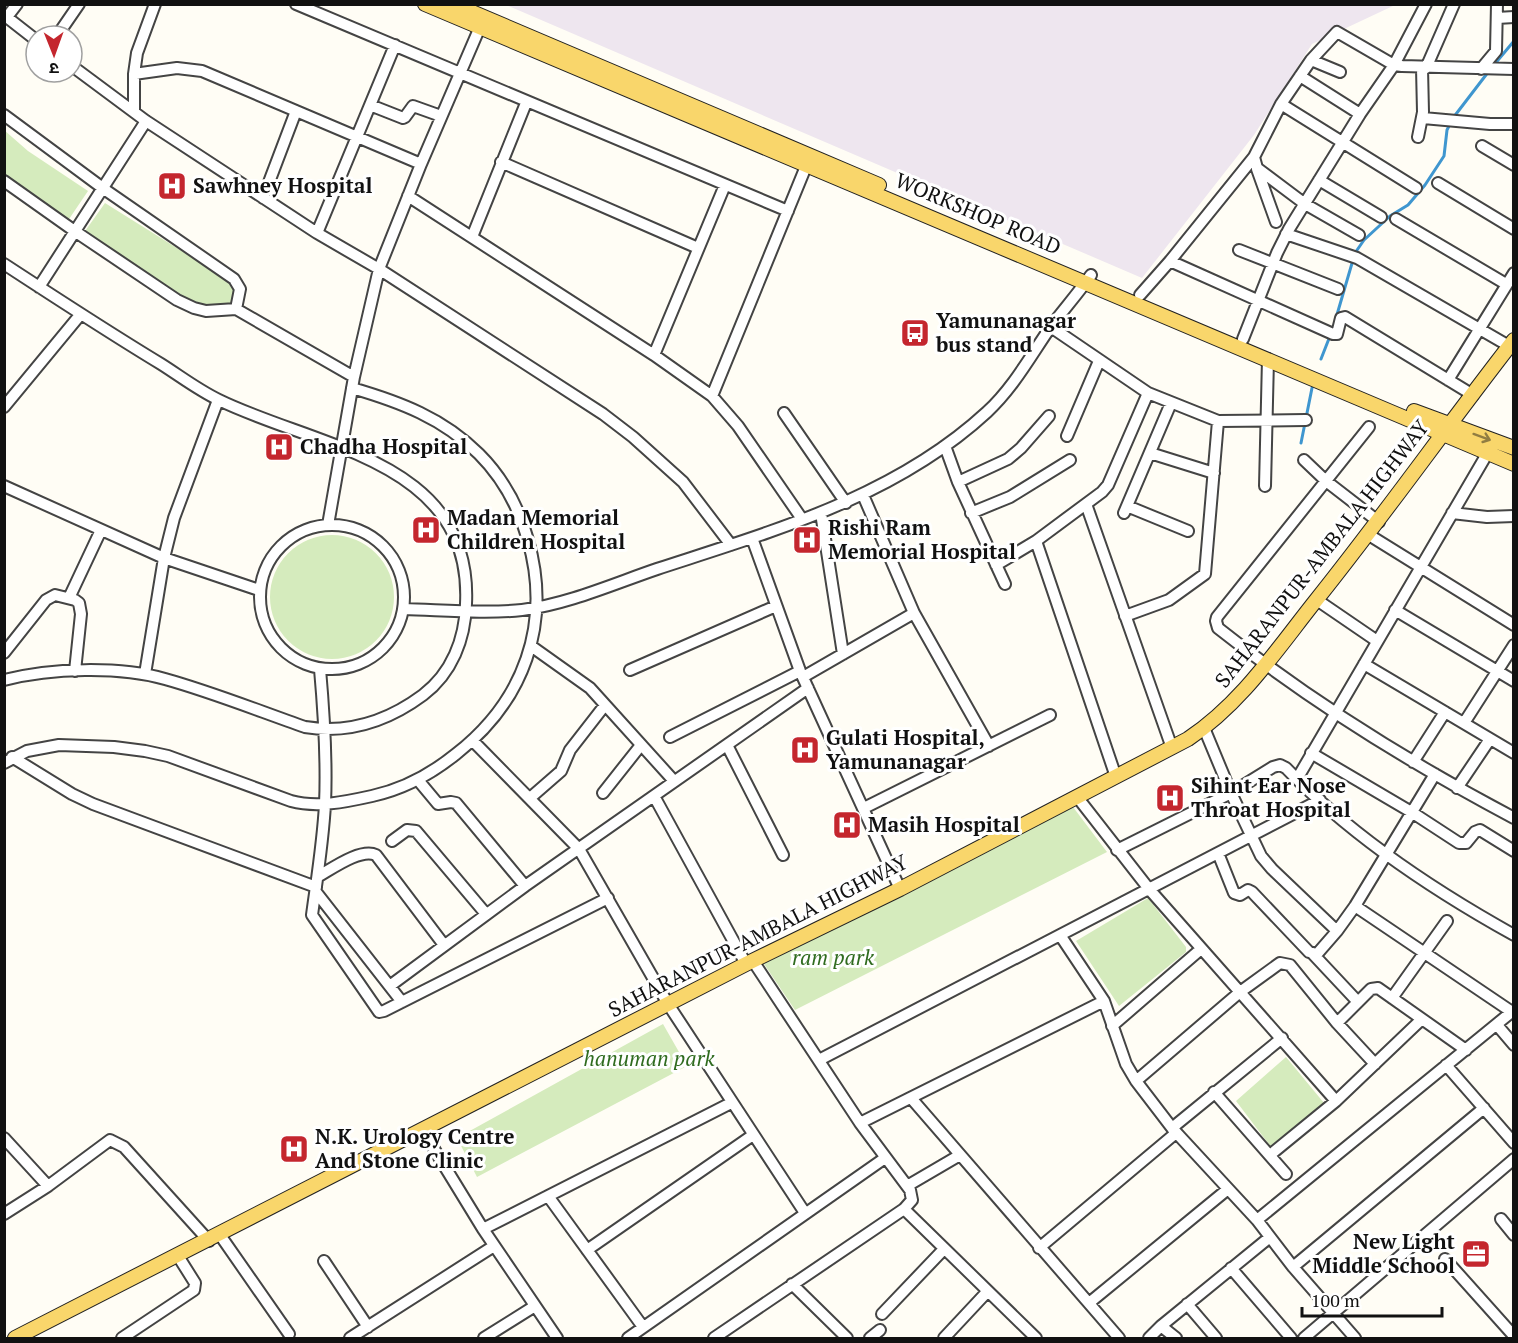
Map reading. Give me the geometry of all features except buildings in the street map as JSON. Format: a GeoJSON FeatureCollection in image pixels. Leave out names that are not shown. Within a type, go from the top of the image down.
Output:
{"type":"FeatureCollection","features":[{"type":"Feature","properties":{"kind":"main road","name":"WORKSHOP ROAD"},"geometry":{"type":"LineString","coordinates":[[425,4],[482,22],[1089,278],[1268,359],[1447,429],[1514,448]]}},
{"type":"Feature","properties":{"kind":"main road","name":"WORKSHOP ROAD"},"geometry":{"type":"LineString","coordinates":[[453,4],[482,22]]}},
{"type":"Feature","properties":{"kind":"main road","name":"WORKSHOP ROAD"},"geometry":{"type":"LineString","coordinates":[[1089,278],[1140,295],[1243,339],[1447,429],[1487,454],[1514,464]]}},
{"type":"Feature","properties":{"kind":"main road","name":"SAHARANPUR-AMBALA HIGHWAY"},"geometry":{"type":"LineString","coordinates":[[15,1338],[215,1238],[750,962],[1078,798],[1172,748],[1204,728],[1227,709],[1266,666],[1369,535],[1511,343]]}},
{"type":"Feature","properties":{"kind":"street"},"geometry":{"type":"LineString","coordinates":[[17,4],[6,16],[24,30]]}},
{"type":"Feature","properties":{"kind":"street"},"geometry":{"type":"LineString","coordinates":[[65,24],[79,4]]}},
{"type":"Feature","properties":{"kind":"street"},"geometry":{"type":"LineString","coordinates":[[296,4],[526,103],[788,211]]}},
{"type":"Feature","properties":{"kind":"street"},"geometry":{"type":"LineString","coordinates":[[1243,339],[1272,263],[1286,234],[1360,114],[1394,65],[1426,4]]}},
{"type":"Feature","properties":{"kind":"street"},"geometry":{"type":"LineString","coordinates":[[1418,137],[1423,118],[1424,68],[1454,4]]}},
{"type":"Feature","properties":{"kind":"street"},"geometry":{"type":"LineString","coordinates":[[1483,69],[1496,51],[1497,4]]}},
{"type":"Feature","properties":{"kind":"street"},"geometry":{"type":"LineString","coordinates":[[134,111],[134,74],[140,40],[154,5]]}},
{"type":"Feature","properties":{"kind":"street"},"geometry":{"type":"LineString","coordinates":[[1497,18],[1514,17]]}},
{"type":"Feature","properties":{"kind":"street"},"geometry":{"type":"LineString","coordinates":[[328,525],[353,382],[379,269],[482,22]]}},
{"type":"Feature","properties":{"kind":"street"},"geometry":{"type":"LineString","coordinates":[[1140,295],[1254,156],[1281,104],[1311,60],[1336,32],[1394,65],[1424,68],[1514,69]]}},
{"type":"Feature","properties":{"kind":"street"},"geometry":{"type":"LineString","coordinates":[[317,233],[395,45]]}},
{"type":"Feature","properties":{"kind":"street"},"geometry":{"type":"LineString","coordinates":[[1311,60],[1340,72]]}},
{"type":"Feature","properties":{"kind":"street"},"geometry":{"type":"LineString","coordinates":[[134,74],[177,68],[202,71],[421,164]]}},
{"type":"Feature","properties":{"kind":"street"},"geometry":{"type":"LineString","coordinates":[[84,75],[146,121],[317,233],[379,269],[525,362],[633,437],[683,482],[731,545]]}},
{"type":"Feature","properties":{"kind":"street"},"geometry":{"type":"LineString","coordinates":[[1300,76],[1360,114]]}},
{"type":"Feature","properties":{"kind":"street"},"geometry":{"type":"LineString","coordinates":[[471,237],[526,103]]}},
{"type":"Feature","properties":{"kind":"street"},"geometry":{"type":"LineString","coordinates":[[1281,104],[1416,188]]}},
{"type":"Feature","properties":{"kind":"street"},"geometry":{"type":"LineString","coordinates":[[370,105],[403,118],[413,106],[441,116]]}},
{"type":"Feature","properties":{"kind":"street"},"geometry":{"type":"LineString","coordinates":[[263,198],[296,111]]}},
{"type":"Feature","properties":{"kind":"street"},"geometry":{"type":"LineString","coordinates":[[4,115],[104,189],[234,279],[240,289],[236,309]]}},
{"type":"Feature","properties":{"kind":"street"},"geometry":{"type":"LineString","coordinates":[[1423,118],[1514,124]]}},
{"type":"Feature","properties":{"kind":"street"},"geometry":{"type":"LineString","coordinates":[[39,287],[146,121]]}},
{"type":"Feature","properties":{"kind":"street"},"geometry":{"type":"LineString","coordinates":[[1482,146],[1514,165]]}},
{"type":"Feature","properties":{"kind":"street"},"geometry":{"type":"LineString","coordinates":[[1254,156],[1276,222]]}},
{"type":"Feature","properties":{"kind":"street"},"geometry":{"type":"LineString","coordinates":[[712,396],[808,161]]}},
{"type":"Feature","properties":{"kind":"street"},"geometry":{"type":"LineString","coordinates":[[501,162],[698,248]]}},
{"type":"Feature","properties":{"kind":"street"},"geometry":{"type":"LineString","coordinates":[[1257,168],[1305,204],[1359,235]]}},
{"type":"Feature","properties":{"kind":"street"},"geometry":{"type":"LineString","coordinates":[[1319,180],[1381,217]]}},
{"type":"Feature","properties":{"kind":"street"},"geometry":{"type":"LineString","coordinates":[[4,181],[185,304],[206,311],[236,309],[353,382],[403,403],[451,429],[480,455],[508,491],[524,524],[533,561],[537,607],[531,646],[507,701],[473,741],[444,764],[418,780],[383,794],[325,804],[291,801],[168,756],[114,747],[58,745],[27,751],[8,760]]}},
{"type":"Feature","properties":{"kind":"street"},"geometry":{"type":"LineString","coordinates":[[1438,183],[1514,229]]}},
{"type":"Feature","properties":{"kind":"street"},"geometry":{"type":"LineString","coordinates":[[654,355],[725,185]]}},
{"type":"Feature","properties":{"kind":"street"},"geometry":{"type":"LineString","coordinates":[[408,196],[654,355],[712,396],[738,426],[802,519]]}},
{"type":"Feature","properties":{"kind":"street"},"geometry":{"type":"LineString","coordinates":[[1396,219],[1506,284]]}},
{"type":"Feature","properties":{"kind":"street"},"geometry":{"type":"LineString","coordinates":[[1286,234],[1354,257],[1479,329],[1511,343]]}},
{"type":"Feature","properties":{"kind":"street"},"geometry":{"type":"LineString","coordinates":[[1239,250],[1338,289]]}},
{"type":"Feature","properties":{"kind":"street"},"geometry":{"type":"LineString","coordinates":[[1170,261],[1331,333],[1337,334],[1341,318],[1345,317],[1473,394]]}},
{"type":"Feature","properties":{"kind":"street"},"geometry":{"type":"LineString","coordinates":[[4,264],[80,315],[218,400],[395,472],[426,495],[454,534],[464,565],[467,593],[461,642],[451,664],[429,690],[408,706],[358,727],[325,731],[305,727],[165,679],[122,671],[75,671],[4,680]]}},
{"type":"Feature","properties":{"kind":"street"},"geometry":{"type":"LineString","coordinates":[[1448,380],[1514,273]]}},
{"type":"Feature","properties":{"kind":"street"},"geometry":{"type":"LineString","coordinates":[[404,609],[466,611],[520,610],[537,607],[752,538],[864,495],[919,464],[945,446],[1000,399],[1089,278]]}},
{"type":"Feature","properties":{"kind":"street"},"geometry":{"type":"LineString","coordinates":[[4,406],[80,315]]}},
{"type":"Feature","properties":{"kind":"street"},"geometry":{"type":"LineString","coordinates":[[1051,327],[1148,393],[1218,421],[1306,420]]}},
{"type":"Feature","properties":{"kind":"street"},"geometry":{"type":"LineString","coordinates":[[1265,486],[1268,359]]}},
{"type":"Feature","properties":{"kind":"street"},"geometry":{"type":"LineString","coordinates":[[1067,436],[1099,361]]}},
{"type":"Feature","properties":{"kind":"street"},"geometry":{"type":"LineString","coordinates":[[996,565],[1036,541],[1108,485],[1148,393]]}},
{"type":"Feature","properties":{"kind":"street"},"geometry":{"type":"LineString","coordinates":[[144,674],[164,558],[182,493],[218,400]]}},
{"type":"Feature","properties":{"kind":"street"},"geometry":{"type":"LineString","coordinates":[[1172,403],[1126,510],[1188,531]]}},
{"type":"Feature","properties":{"kind":"street"},"geometry":{"type":"LineString","coordinates":[[784,413],[846,503]]}},
{"type":"Feature","properties":{"kind":"street"},"geometry":{"type":"LineString","coordinates":[[958,482],[1008,459],[1022,448],[1049,416]]}},
{"type":"Feature","properties":{"kind":"street"},"geometry":{"type":"LineString","coordinates":[[1125,616],[1169,600],[1205,574],[1218,421]]}},
{"type":"Feature","properties":{"kind":"street"},"geometry":{"type":"LineString","coordinates":[[1369,427],[1216,621],[1218,628],[1266,666],[1335,712],[1413,762],[1514,818]]}},
{"type":"Feature","properties":{"kind":"street"},"geometry":{"type":"LineString","coordinates":[[945,446],[971,513],[1005,584]]}},
{"type":"Feature","properties":{"kind":"street"},"geometry":{"type":"LineString","coordinates":[[1150,453],[1214,473]]}},
{"type":"Feature","properties":{"kind":"street"},"geometry":{"type":"LineString","coordinates":[[1297,779],[1487,454]]}},
{"type":"Feature","properties":{"kind":"street"},"geometry":{"type":"LineString","coordinates":[[971,513],[1010,497],[1070,460]]}},
{"type":"Feature","properties":{"kind":"street"},"geometry":{"type":"LineString","coordinates":[[1304,460],[1326,481],[1378,522]]}},
{"type":"Feature","properties":{"kind":"street"},"geometry":{"type":"LineString","coordinates":[[4,486],[164,558],[259,590]]}},
{"type":"Feature","properties":{"kind":"street"},"geometry":{"type":"LineString","coordinates":[[864,495],[914,613],[989,746]]}},
{"type":"Feature","properties":{"kind":"street"},"geometry":{"type":"LineString","coordinates":[[1086,504],[1172,748]]}},
{"type":"Feature","properties":{"kind":"street"},"geometry":{"type":"LineString","coordinates":[[821,513],[843,654]]}},
{"type":"Feature","properties":{"kind":"street"},"geometry":{"type":"LineString","coordinates":[[1452,513],[1488,517],[1514,516]]}},
{"type":"Feature","properties":{"kind":"street"},"geometry":{"type":"LineString","coordinates":[[328,525],[350,527],[370,535],[386,549],[398,567],[404,588],[404,609],[397,631],[383,649],[365,662],[343,669],[320,669],[299,663],[281,650],[267,632],[260,612],[259,590],[264,570],[274,552],[290,538],[308,528],[328,525]]}},
{"type":"Feature","properties":{"kind":"street"},"geometry":{"type":"LineString","coordinates":[[69,598],[101,530]]}},
{"type":"Feature","properties":{"kind":"street"},"geometry":{"type":"LineString","coordinates":[[1369,535],[1514,626]]}},
{"type":"Feature","properties":{"kind":"street"},"geometry":{"type":"LineString","coordinates":[[752,538],[801,674],[900,888]]}},
{"type":"Feature","properties":{"kind":"street"},"geometry":{"type":"LineString","coordinates":[[1036,541],[1116,777]]}},
{"type":"Feature","properties":{"kind":"street"},"geometry":{"type":"LineString","coordinates":[[4,653],[50,597],[55,595],[69,598],[79,603],[81,614],[75,671]]}},
{"type":"Feature","properties":{"kind":"street"},"geometry":{"type":"LineString","coordinates":[[1317,600],[1377,641]]}},
{"type":"Feature","properties":{"kind":"street"},"geometry":{"type":"LineString","coordinates":[[630,670],[777,606]]}},
{"type":"Feature","properties":{"kind":"street"},"geometry":{"type":"LineString","coordinates":[[1395,610],[1514,681]]}},
{"type":"Feature","properties":{"kind":"street"},"geometry":{"type":"LineString","coordinates":[[670,736],[843,654],[914,613]]}},
{"type":"Feature","properties":{"kind":"street"},"geometry":{"type":"LineString","coordinates":[[1464,723],[1514,645]]}},
{"type":"Feature","properties":{"kind":"street"},"geometry":{"type":"LineString","coordinates":[[531,646],[582,681],[674,782]]}},
{"type":"Feature","properties":{"kind":"street"},"geometry":{"type":"LineString","coordinates":[[1364,664],[1514,753]]}},
{"type":"Feature","properties":{"kind":"street"},"geometry":{"type":"LineString","coordinates":[[320,669],[325,731],[325,804],[312,915],[376,1010],[384,1011],[608,898]]}},
{"type":"Feature","properties":{"kind":"street"},"geometry":{"type":"LineString","coordinates":[[391,985],[525,886],[808,688]]}},
{"type":"Feature","properties":{"kind":"street"},"geometry":{"type":"LineString","coordinates":[[530,798],[561,771],[570,750],[605,705]]}},
{"type":"Feature","properties":{"kind":"street"},"geometry":{"type":"LineString","coordinates":[[1413,762],[1445,712]]}},
{"type":"Feature","properties":{"kind":"street"},"geometry":{"type":"LineString","coordinates":[[864,808],[1050,715]]}},
{"type":"Feature","properties":{"kind":"street"},"geometry":{"type":"LineString","coordinates":[[1204,728],[1261,856],[1337,931]]}},
{"type":"Feature","properties":{"kind":"street"},"geometry":{"type":"LineString","coordinates":[[1457,788],[1490,739]]}},
{"type":"Feature","properties":{"kind":"street"},"geometry":{"type":"LineString","coordinates":[[473,741],[579,849],[668,1004],[805,1213]]}},
{"type":"Feature","properties":{"kind":"street"},"geometry":{"type":"LineString","coordinates":[[603,793],[641,745]]}},
{"type":"Feature","properties":{"kind":"street"},"geometry":{"type":"LineString","coordinates":[[727,745],[783,855]]}},
{"type":"Feature","properties":{"kind":"street"},"geometry":{"type":"LineString","coordinates":[[1311,753],[1459,843],[1466,843],[1475,832],[1480,830],[1514,851]]}},
{"type":"Feature","properties":{"kind":"street"},"geometry":{"type":"LineString","coordinates":[[8,760],[93,804],[317,885],[402,1002]]}},
{"type":"Feature","properties":{"kind":"street"},"geometry":{"type":"LineString","coordinates":[[1117,849],[1231,793],[1280,765],[1386,855],[1470,911],[1514,935]]}},
{"type":"Feature","properties":{"kind":"street"},"geometry":{"type":"LineString","coordinates":[[1313,954],[1321,951],[1355,906],[1435,774]]}},
{"type":"Feature","properties":{"kind":"street"},"geometry":{"type":"LineString","coordinates":[[418,780],[438,804],[456,803],[525,886]]}},
{"type":"Feature","properties":{"kind":"street"},"geometry":{"type":"LineString","coordinates":[[654,796],[750,962],[860,1123],[910,1190],[912,1200],[904,1209],[714,1338]]}},
{"type":"Feature","properties":{"kind":"street"},"geometry":{"type":"LineString","coordinates":[[1078,798],[1149,889],[1336,1101]]}},
{"type":"Feature","properties":{"kind":"street"},"geometry":{"type":"LineString","coordinates":[[819,1060],[1320,800]]}},
{"type":"Feature","properties":{"kind":"street"},"geometry":{"type":"LineString","coordinates":[[392,841],[408,830],[416,831],[486,914]]}},
{"type":"Feature","properties":{"kind":"street"},"geometry":{"type":"LineString","coordinates":[[1218,853],[1234,893],[1252,891],[1359,1002]]}},
{"type":"Feature","properties":{"kind":"street"},"geometry":{"type":"LineString","coordinates":[[317,885],[359,854],[376,855],[444,945]]}},
{"type":"Feature","properties":{"kind":"street"},"geometry":{"type":"LineString","coordinates":[[1257,1220],[1513,1011],[1355,906]]}},
{"type":"Feature","properties":{"kind":"street"},"geometry":{"type":"LineString","coordinates":[[1392,998],[1447,921]]}},
{"type":"Feature","properties":{"kind":"street"},"geometry":{"type":"LineString","coordinates":[[1060,935],[1104,1001],[1126,1064],[1136,1081],[1174,1130],[1257,1220],[1293,1267],[1355,1338]]}},
{"type":"Feature","properties":{"kind":"street"},"geometry":{"type":"LineString","coordinates":[[1112,1026],[1201,949]]}},
{"type":"Feature","properties":{"kind":"street"},"geometry":{"type":"LineString","coordinates":[[1136,1081],[1240,992],[1280,963],[1285,962],[1375,1064]]}},
{"type":"Feature","properties":{"kind":"street"},"geometry":{"type":"LineString","coordinates":[[1337,1023],[1375,988],[1381,989],[1466,1050]]}},
{"type":"Feature","properties":{"kind":"street"},"geometry":{"type":"LineString","coordinates":[[860,1123],[1104,1001]]}},
{"type":"Feature","properties":{"kind":"street"},"geometry":{"type":"LineString","coordinates":[[1270,1155],[1336,1101],[1422,1019]]}},
{"type":"Feature","properties":{"kind":"street"},"geometry":{"type":"LineString","coordinates":[[1497,1025],[1514,1045]]}},
{"type":"Feature","properties":{"kind":"street"},"geometry":{"type":"LineString","coordinates":[[1039,1248],[1214,1092],[1282,1038]]}},
{"type":"Feature","properties":{"kind":"street"},"geometry":{"type":"LineString","coordinates":[[1446,1065],[1514,1143]]}},
{"type":"Feature","properties":{"kind":"street"},"geometry":{"type":"LineString","coordinates":[[1214,1092],[1286,1174]]}},
{"type":"Feature","properties":{"kind":"street"},"geometry":{"type":"LineString","coordinates":[[911,1098],[1119,1338]]}},
{"type":"Feature","properties":{"kind":"street"},"geometry":{"type":"LineString","coordinates":[[483,1228],[731,1103]]}},
{"type":"Feature","properties":{"kind":"street"},"geometry":{"type":"LineString","coordinates":[[1293,1267],[1484,1108]]}},
{"type":"Feature","properties":{"kind":"street"},"geometry":{"type":"LineString","coordinates":[[423,1131],[494,1246],[557,1338]]}},
{"type":"Feature","properties":{"kind":"street"},"geometry":{"type":"LineString","coordinates":[[587,1250],[753,1135]]}},
{"type":"Feature","properties":{"kind":"street"},"geometry":{"type":"LineString","coordinates":[[4,1138],[48,1186]]}},
{"type":"Feature","properties":{"kind":"street"},"geometry":{"type":"LineString","coordinates":[[4,1214],[48,1186],[104,1143],[110,1140],[118,1143],[215,1238],[289,1334]]}},
{"type":"Feature","properties":{"kind":"street"},"geometry":{"type":"LineString","coordinates":[[907,1186],[960,1155]]}},
{"type":"Feature","properties":{"kind":"street"},"geometry":{"type":"LineString","coordinates":[[628,1338],[885,1158]]}},
{"type":"Feature","properties":{"kind":"street"},"geometry":{"type":"LineString","coordinates":[[1304,1338],[1514,1159]]}},
{"type":"Feature","properties":{"kind":"street"},"geometry":{"type":"LineString","coordinates":[[1089,1303],[1228,1190]]}},
{"type":"Feature","properties":{"kind":"street"},"geometry":{"type":"LineString","coordinates":[[548,1196],[643,1327]]}},
{"type":"Feature","properties":{"kind":"street"},"geometry":{"type":"LineString","coordinates":[[904,1209],[1030,1336]]}},
{"type":"Feature","properties":{"kind":"street"},"geometry":{"type":"LineString","coordinates":[[1501,1219],[1514,1235]]}},
{"type":"Feature","properties":{"kind":"street"},"geometry":{"type":"LineString","coordinates":[[1149,1338],[1270,1237]]}},
{"type":"Feature","properties":{"kind":"street"},"geometry":{"type":"LineString","coordinates":[[350,1338],[494,1246]]}},
{"type":"Feature","properties":{"kind":"street"},"geometry":{"type":"LineString","coordinates":[[882,1314],[944,1249]]}},
{"type":"Feature","properties":{"kind":"street"},"geometry":{"type":"LineString","coordinates":[[122,1338],[194,1290],[195,1283],[178,1256]]}},
{"type":"Feature","properties":{"kind":"street"},"geometry":{"type":"LineString","coordinates":[[1445,1259],[1514,1336]]}},
{"type":"Feature","properties":{"kind":"street"},"geometry":{"type":"LineString","coordinates":[[324,1261],[368,1327]]}},
{"type":"Feature","properties":{"kind":"street"},"geometry":{"type":"LineString","coordinates":[[1231,1268],[1291,1338]]}},
{"type":"Feature","properties":{"kind":"street"},"geometry":{"type":"LineString","coordinates":[[792,1284],[847,1338]]}},
{"type":"Feature","properties":{"kind":"street"},"geometry":{"type":"LineString","coordinates":[[944,1338],[987,1292]]}},
{"type":"Feature","properties":{"kind":"street"},"geometry":{"type":"LineString","coordinates":[[1187,1304],[1216,1338]]}},
{"type":"Feature","properties":{"kind":"street"},"geometry":{"type":"LineString","coordinates":[[484,1338],[535,1306]]}},
{"type":"Feature","properties":{"kind":"street"},"geometry":{"type":"LineString","coordinates":[[1161,1326],[1176,1338]]}},
{"type":"Feature","properties":{"kind":"street"},"geometry":{"type":"LineString","coordinates":[[870,1338],[880,1330]]}},
{"type":"Feature","properties":{"kind":"shaded area"},"geometry":{"type":"Polygon","coordinates":[[[506,5],[1395,5],[1312,44],[1254,135],[1142,278],[506,5]]]}},
{"type":"Feature","properties":{"kind":"green space"},"geometry":{"type":"Polygon","coordinates":[[[4,130],[28,151],[88,191],[65,225],[5,179],[4,130]]]}},
{"type":"Feature","properties":{"kind":"green space"},"geometry":{"type":"Polygon","coordinates":[[[105,203],[228,280],[235,292],[233,307],[219,309],[183,298],[83,234],[105,203]]]}},
{"type":"Feature","properties":{"kind":"green space"},"geometry":{"type":"Polygon","coordinates":[[[332,535],[356,540],[376,553],[389,573],[394,597],[389,621],[376,641],[356,654],[332,659],[308,654],[288,641],[275,621],[270,597],[275,573],[288,553],[308,540],[332,535]]]}},
{"type":"Feature","properties":{"kind":"green space","name":"ram park"},"geometry":{"type":"Polygon","coordinates":[[[1073,807],[1107,852],[795,1010],[762,961],[1073,807]]]}},
{"type":"Feature","properties":{"kind":"green space"},"geometry":{"type":"Polygon","coordinates":[[[1148,898],[1186,947],[1186,952],[1119,1006],[1076,941],[1148,898]]]}},
{"type":"Feature","properties":{"kind":"green space","name":"hanuman park"},"geometry":{"type":"Polygon","coordinates":[[[663,1024],[687,1066],[477,1177],[457,1138],[663,1024]]]}},
{"type":"Feature","properties":{"kind":"green space"},"geometry":{"type":"Polygon","coordinates":[[[1286,1057],[1324,1103],[1271,1147],[1236,1101],[1286,1057]]]}},
{"type":"Feature","properties":{"kind":"waterway"},"geometry":{"type":"LineString","coordinates":[[1493,66],[1514,41]]}},
{"type":"Feature","properties":{"kind":"waterway"},"geometry":{"type":"LineString","coordinates":[[1336,318],[1355,253],[1364,240],[1390,216],[1408,205],[1425,185],[1444,156],[1447,130],[1453,118],[1489,71]]}},
{"type":"Feature","properties":{"kind":"waterway"},"geometry":{"type":"LineString","coordinates":[[1321,359],[1330,336]]}},
{"type":"Feature","properties":{"kind":"waterway"},"geometry":{"type":"LineString","coordinates":[[1301,443],[1312,388]]}},
{"type":"Feature","properties":{"kind":"place","name":"Sawhney Hospital"},"geometry":{"type":"Point","coordinates":[172,186]}},
{"type":"Feature","properties":{"kind":"place","name":"Yamunanagar bus stand"},"geometry":{"type":"Point","coordinates":[915,333]}},
{"type":"Feature","properties":{"kind":"place","name":"Chadha Hospital"},"geometry":{"type":"Point","coordinates":[279,447]}},
{"type":"Feature","properties":{"kind":"place","name":"Madan Memorial Children Hospital"},"geometry":{"type":"Point","coordinates":[426,530]}},
{"type":"Feature","properties":{"kind":"place","name":"Rishi Ram Memorial Hospital"},"geometry":{"type":"Point","coordinates":[807,540]}},
{"type":"Feature","properties":{"kind":"place","name":"Gulati Hospital, Yamunanagar"},"geometry":{"type":"Point","coordinates":[805,750]}},
{"type":"Feature","properties":{"kind":"place","name":"Sihint Ear Nose Throat Hospital"},"geometry":{"type":"Point","coordinates":[1170,798]}},
{"type":"Feature","properties":{"kind":"place","name":"Masih Hospital"},"geometry":{"type":"Point","coordinates":[847,825]}},
{"type":"Feature","properties":{"kind":"place","name":"N.K. Urology Centre And Stone Clinic"},"geometry":{"type":"Point","coordinates":[294,1149]}},
{"type":"Feature","properties":{"kind":"place","name":"New Light Middle School"},"geometry":{"type":"Point","coordinates":[1476,1254]}}]}
